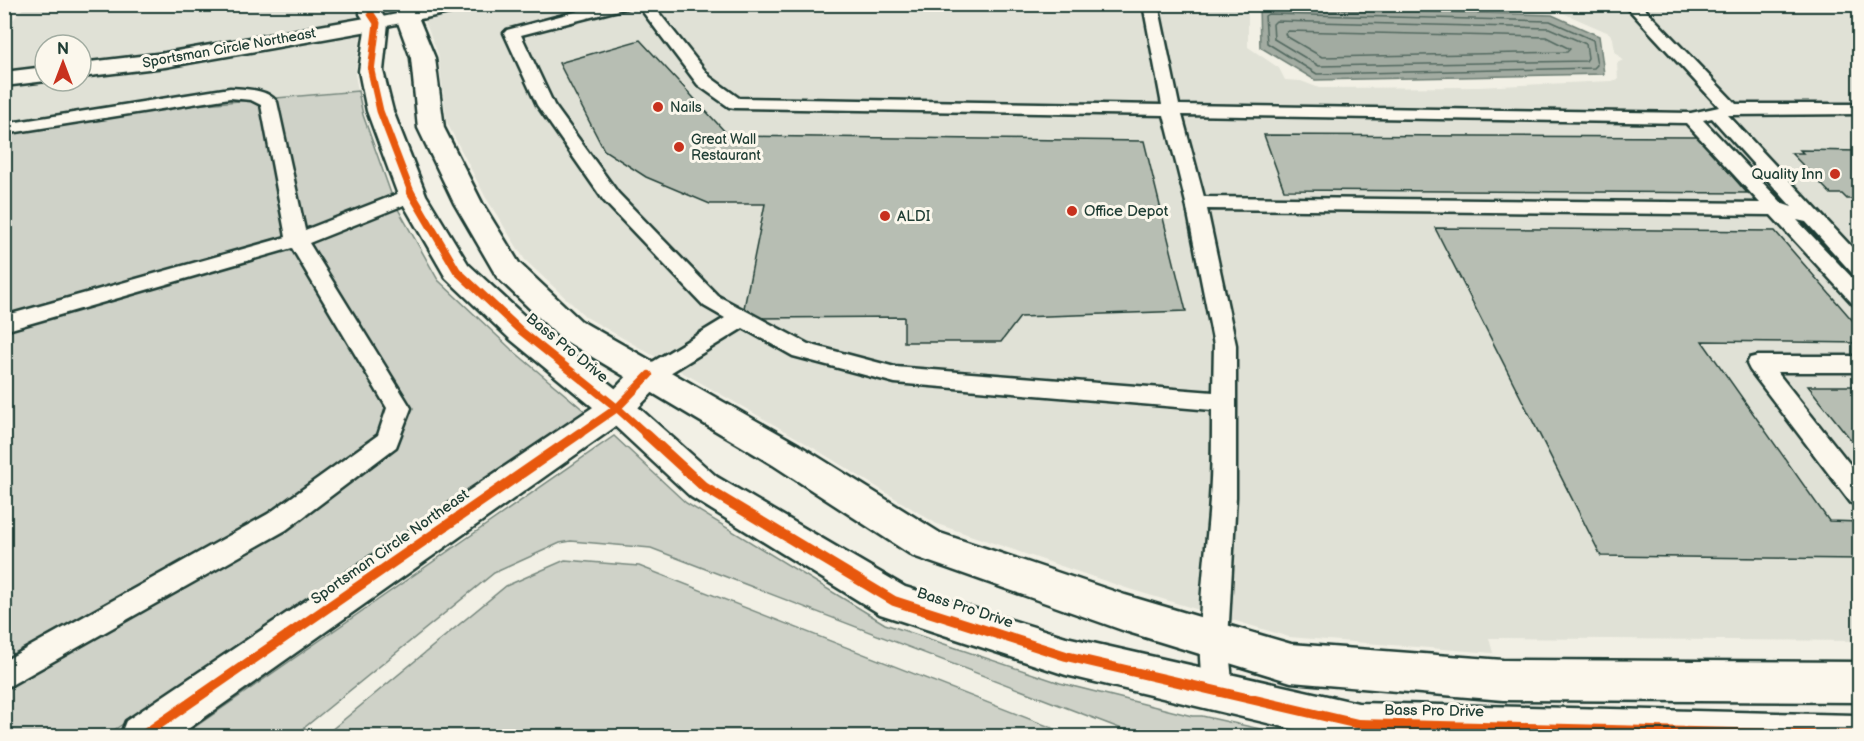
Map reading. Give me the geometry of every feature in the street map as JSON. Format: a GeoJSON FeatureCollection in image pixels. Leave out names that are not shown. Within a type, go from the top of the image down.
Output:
{"type":"FeatureCollection","features":[{"type":"Feature","properties":{"kind":"street","name":"Sportsman Circle Northeast"},"geometry":{"type":"LineString","coordinates":[[93,69],[165,60],[391,12]]}},
{"type":"Feature","properties":{"kind":"street","name":"Bass Pro Drive"},"geometry":{"type":"LineString","coordinates":[[391,12],[371,71],[380,111],[412,195],[457,271],[521,331],[617,408],[704,487],[894,601],[1066,656],[1359,724],[1855,736]]}},
{"type":"Feature","properties":{"kind":"street","name":"Bass Pro Drive"},"geometry":{"type":"LineString","coordinates":[[391,12],[423,58],[430,128],[468,203],[508,270],[570,329],[786,455],[927,545],[1125,613],[1291,663],[1503,680],[1860,682]]}},
{"type":"Feature","properties":{"kind":"street"},"geometry":{"type":"LineString","coordinates":[[4,79],[33,75]]}},
{"type":"Feature","properties":{"kind":"street","name":"Sportsman Circle Northeast"},"geometry":{"type":"LineString","coordinates":[[142,736],[617,408],[649,375]]}},
{"type":"Feature","properties":{"kind":"lane"},"geometry":{"type":"LineString","coordinates":[[391,12],[473,4]]}},
{"type":"Feature","properties":{"kind":"lane"},"geometry":{"type":"LineString","coordinates":[[625,4],[512,33],[546,105],[611,197],[711,301],[801,350],[895,375],[1224,402]]}},
{"type":"Feature","properties":{"kind":"lane"},"geometry":{"type":"LineString","coordinates":[[644,4],[704,81],[735,103],[1690,118],[1723,110],[1860,109]]}},
{"type":"Feature","properties":{"kind":"lane"},"geometry":{"type":"LineString","coordinates":[[1150,4],[1172,111],[1196,203],[1225,345],[1223,497],[1214,640],[1218,692]]}},
{"type":"Feature","properties":{"kind":"lane"},"geometry":{"type":"LineString","coordinates":[[1631,4],[1812,217],[1860,269]]}},
{"type":"Feature","properties":{"kind":"lane"},"geometry":{"type":"LineString","coordinates":[[4,129],[230,93],[254,95],[269,102],[297,240],[399,408],[388,440],[277,522],[4,676]]}},
{"type":"Feature","properties":{"kind":"lane"},"geometry":{"type":"LineString","coordinates":[[1831,109],[1860,124]]}},
{"type":"Feature","properties":{"kind":"lane"},"geometry":{"type":"LineString","coordinates":[[1690,118],[1860,299]]}},
{"type":"Feature","properties":{"kind":"lane"},"geometry":{"type":"LineString","coordinates":[[4,324],[297,240],[412,195]]}},
{"type":"Feature","properties":{"kind":"lane"},"geometry":{"type":"LineString","coordinates":[[1196,203],[1776,209],[1812,217]]}},
{"type":"Feature","properties":{"kind":"lane"},"geometry":{"type":"LineString","coordinates":[[649,375],[742,318]]}},
{"type":"Feature","properties":{"kind":"lane"},"geometry":{"type":"LineString","coordinates":[[1860,364],[1758,363],[1860,496]]}},
{"type":"Feature","properties":{"kind":"shaded area"},"geometry":{"type":"Polygon","coordinates":[[[422,4],[1248,5],[1248,47],[1279,68],[1285,80],[1301,81],[1319,88],[1478,87],[1618,79],[1617,63],[1623,60],[1615,52],[1613,38],[1609,33],[1554,9],[1390,5],[1859,5],[1859,641],[1489,638],[1493,653],[1289,637],[1129,589],[937,524],[799,439],[586,317],[525,260],[485,196],[447,123],[438,54],[422,14],[422,4]]]}},
{"type":"Feature","properties":{"kind":"shaded area"},"geometry":{"type":"Polygon","coordinates":[[[26,5],[357,5],[357,19],[169,52],[93,61],[93,33],[33,33],[33,68],[5,71],[5,29],[26,5]]]}},
{"type":"Feature","properties":{"kind":"shaded area"},"geometry":{"type":"Polygon","coordinates":[[[361,33],[355,74],[358,91],[5,121],[4,87],[33,84],[33,93],[93,93],[93,77],[160,69],[361,33]]]}},
{"type":"Feature","properties":{"kind":"shaded area"},"geometry":{"type":"Polygon","coordinates":[[[358,91],[363,115],[394,202],[438,280],[511,349],[587,413],[105,736],[5,736],[5,121],[358,91]]]}},
{"type":"Feature","properties":{"kind":"shaded area"},"geometry":{"type":"Polygon","coordinates":[[[614,436],[686,503],[885,624],[1060,683],[1192,716],[1202,716],[1291,736],[1140,736],[651,548],[571,541],[560,543],[494,573],[294,736],[182,736],[614,436]]]}},
{"type":"Feature","properties":{"kind":"shaded area"},"geometry":{"type":"Polygon","coordinates":[[[565,560],[639,566],[1073,736],[324,736],[506,586],[565,560]]]}},
{"type":"Feature","properties":{"kind":"water"},"geometry":{"type":"Polygon","coordinates":[[[1259,7],[1552,15],[1599,36],[1604,74],[1315,80],[1260,47],[1259,7]]]}},
{"type":"Feature","properties":{"kind":"building"},"geometry":{"type":"Polygon","coordinates":[[[640,40],[729,136],[1144,141],[1186,311],[1020,317],[1001,342],[904,342],[904,317],[742,318],[765,204],[710,204],[646,177],[604,150],[559,63],[640,40]]]}},
{"type":"Feature","properties":{"kind":"building"},"geometry":{"type":"Polygon","coordinates":[[[1264,135],[1698,137],[1747,193],[1284,190],[1264,135]]]}},
{"type":"Feature","properties":{"kind":"building","name":"Quality Inn"},"geometry":{"type":"Polygon","coordinates":[[[1800,150],[1860,151],[1860,199],[1847,199],[1842,194],[1831,194],[1791,153],[1803,153],[1800,150]]]}},
{"type":"Feature","properties":{"kind":"building"},"geometry":{"type":"Polygon","coordinates":[[[1435,228],[1775,231],[1860,329],[1860,343],[1702,341],[1829,521],[1860,522],[1860,559],[1601,556],[1435,228]]]}},
{"type":"Feature","properties":{"kind":"building"},"geometry":{"type":"Polygon","coordinates":[[[1808,386],[1860,386],[1860,451],[1808,386]]]}},
{"type":"Feature","properties":{"kind":"cycle path"},"geometry":{"type":"LineString","coordinates":[[371,4],[371,14],[377,23],[371,71],[380,111],[412,195],[457,271],[521,331],[617,408],[704,487],[894,601],[1066,656],[1358,724],[1855,736]]}},
{"type":"Feature","properties":{"kind":"cycle path"},"geometry":{"type":"LineString","coordinates":[[142,736],[617,408],[649,375]]}},
{"type":"Feature","properties":{"kind":"place","name":"Nails"},"geometry":{"type":"Point","coordinates":[658,107]}},
{"type":"Feature","properties":{"kind":"place","name":"Great Wall Restaurant"},"geometry":{"type":"Point","coordinates":[679,147]}},
{"type":"Feature","properties":{"kind":"place","name":"Quality Inn"},"geometry":{"type":"Point","coordinates":[1835,174]}},
{"type":"Feature","properties":{"kind":"place","name":"Office Depot"},"geometry":{"type":"Point","coordinates":[1072,211]}},
{"type":"Feature","properties":{"kind":"place","name":"ALDI"},"geometry":{"type":"Point","coordinates":[885,216]}}]}
